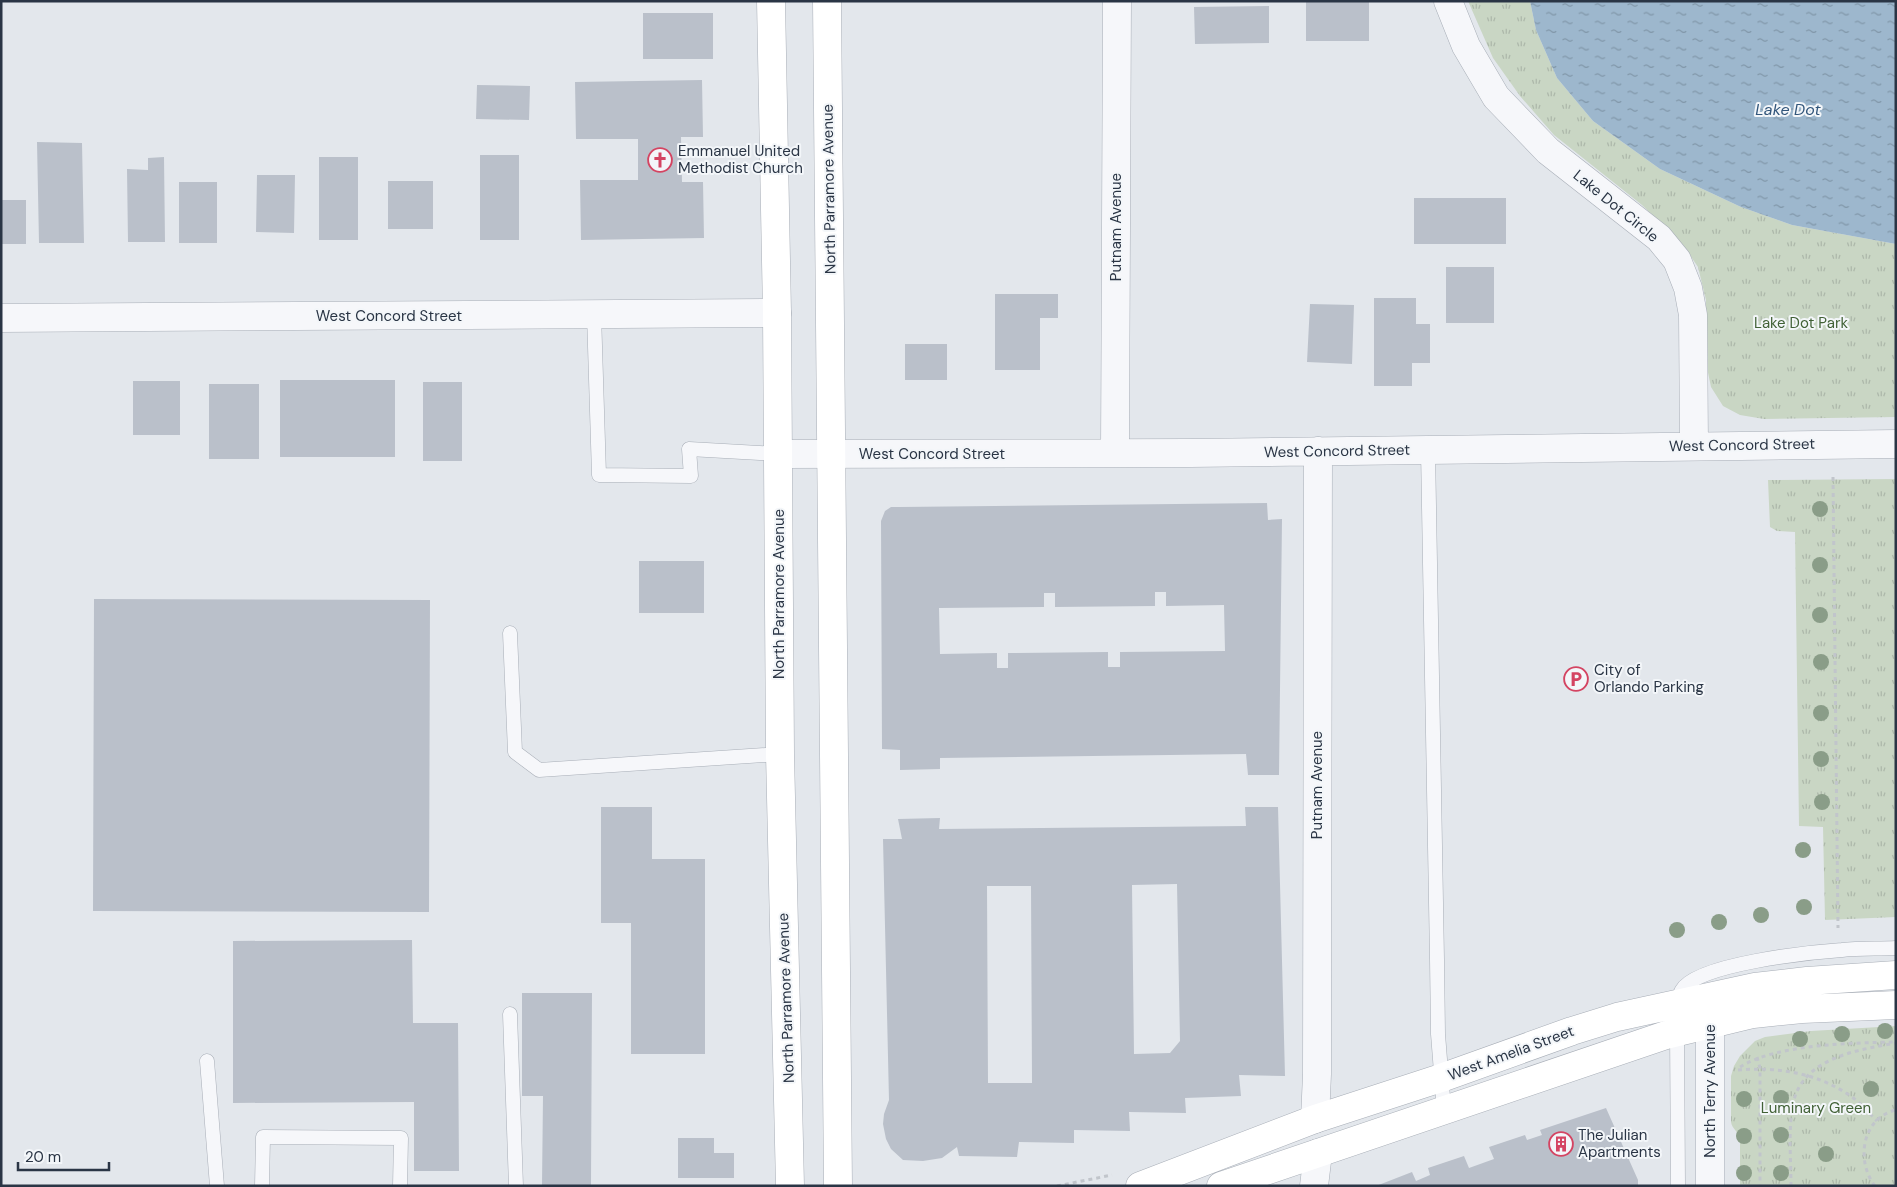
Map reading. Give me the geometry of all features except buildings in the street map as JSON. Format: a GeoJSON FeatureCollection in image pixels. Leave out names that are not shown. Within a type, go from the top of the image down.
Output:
{"type":"FeatureCollection","features":[{"type":"Feature","properties":{"kind":"street","name":"North Parramore Avenue"},"geometry":{"type":"LineString","coordinates":[[772,1],[777,313],[780,754],[790,1186]]}},
{"type":"Feature","properties":{"kind":"street","name":"North Parramore Avenue"},"geometry":{"type":"LineString","coordinates":[[827,1],[838,1186]]}},
{"type":"Feature","properties":{"kind":"street","name":"Putnam Avenue"},"geometry":{"type":"LineString","coordinates":[[1115,453],[1117,1]]}},
{"type":"Feature","properties":{"kind":"street","name":"Lake Dot Circle"},"geometry":{"type":"LineString","coordinates":[[1448,1],[1466,46],[1496,97],[1548,151],[1659,238],[1677,260],[1688,288],[1693,315],[1694,446]]}},
{"type":"Feature","properties":{"kind":"street","name":"West Concord Street"},"geometry":{"type":"LineString","coordinates":[[1,318],[777,313]]}},
{"type":"Feature","properties":{"kind":"street","name":"West Concord Street"},"geometry":{"type":"LineString","coordinates":[[778,454],[1115,453],[1896,444]]}},
{"type":"Feature","properties":{"kind":"street","name":"Putnam Avenue"},"geometry":{"type":"LineString","coordinates":[[1315,1119],[1317,1074],[1318,451]]}},
{"type":"Feature","properties":{"kind":"street","name":"West Amelia Street"},"geometry":{"type":"LineString","coordinates":[[1140,1186],[1315,1119],[1442,1078],[1617,1017],[1755,987],[1896,975]]}},
{"type":"Feature","properties":{"kind":"street","name":"North Terry Avenue"},"geometry":{"type":"LineString","coordinates":[[1710,997],[1710,1186]]}},
{"type":"Feature","properties":{"kind":"street","name":"West Amelia Street"},"geometry":{"type":"LineString","coordinates":[[1221,1186],[1627,1047],[1677,1032],[1753,1014],[1802,1009],[1896,1005]]}},
{"type":"Feature","properties":{"kind":"street"},"geometry":{"type":"LineString","coordinates":[[1314,1186],[1318,1153]]}},
{"type":"Feature","properties":{"kind":"lane"},"geometry":{"type":"LineString","coordinates":[[594,314],[599,474],[691,476],[689,449],[778,454]]}},
{"type":"Feature","properties":{"kind":"lane"},"geometry":{"type":"LineString","coordinates":[[1428,450],[1436,959],[1444,1110]]}},
{"type":"Feature","properties":{"kind":"lane"},"geometry":{"type":"LineString","coordinates":[[510,633],[515,752],[539,770],[780,754]]}},
{"type":"Feature","properties":{"kind":"lane"},"geometry":{"type":"LineString","coordinates":[[1678,1186],[1677,1032],[1678,1003],[1682,989],[1711,972],[1740,964],[1842,950],[1896,948]]}},
{"type":"Feature","properties":{"kind":"lane"},"geometry":{"type":"LineString","coordinates":[[510,1014],[516,1186]]}},
{"type":"Feature","properties":{"kind":"lane"},"geometry":{"type":"LineString","coordinates":[[207,1061],[217,1186]]}},
{"type":"Feature","properties":{"kind":"lane"},"geometry":{"type":"LineString","coordinates":[[262,1186],[263,1137],[401,1138],[400,1186]]}},
{"type":"Feature","properties":{"kind":"path"},"geometry":{"type":"LineString","coordinates":[[1833,476],[1838,930]]}},
{"type":"Feature","properties":{"kind":"path"},"geometry":{"type":"LineString","coordinates":[[1877,1121],[1846,1093],[1807,1076],[1787,1070],[1760,1068],[1733,1071],[1757,1057],[1782,1051],[1847,1043],[1896,1042]]}},
{"type":"Feature","properties":{"kind":"path"},"geometry":{"type":"LineString","coordinates":[[1791,1186],[1793,1104],[1797,1091],[1807,1076],[1824,1063],[1850,1053],[1896,1042]]}},
{"type":"Feature","properties":{"kind":"path"},"geometry":{"type":"LineString","coordinates":[[1757,1057],[1760,1068],[1760,1186]]}},
{"type":"Feature","properties":{"kind":"path"},"geometry":{"type":"LineString","coordinates":[[1874,1185],[1866,1172],[1863,1158],[1864,1144],[1870,1130],[1877,1121],[1896,1110]]}},
{"type":"Feature","properties":{"kind":"green space","name":"Lake Dot Park"},"geometry":{"type":"Polygon","coordinates":[[[1468,1],[1530,1],[1536,30],[1557,78],[1593,121],[1660,169],[1741,207],[1792,225],[1896,244],[1896,417],[1764,419],[1740,415],[1723,406],[1711,387],[1706,363],[1706,300],[1698,267],[1683,245],[1642,205],[1554,135],[1520,96],[1493,58],[1468,1]]]}},
{"type":"Feature","properties":{"kind":"green space"},"geometry":{"type":"Polygon","coordinates":[[[1896,479],[1896,917],[1825,920],[1823,827],[1799,826],[1795,532],[1777,531],[1770,527],[1768,480],[1896,479]]]}},
{"type":"Feature","properties":{"kind":"green space","name":"Luminary Green"},"geometry":{"type":"Polygon","coordinates":[[[1896,1026],[1896,1186],[1740,1186],[1740,1139],[1731,1122],[1731,1076],[1740,1056],[1755,1041],[1765,1037],[1811,1031],[1896,1026]]]}},
{"type":"Feature","properties":{"kind":"water","name":"Lake Dot"},"geometry":{"type":"Polygon","coordinates":[[[1530,1],[1896,1],[1896,244],[1792,225],[1741,207],[1660,169],[1593,121],[1557,78],[1536,30],[1530,1]]]}},
{"type":"Feature","properties":{"kind":"place","name":"Emmanuel United Methodist Church"},"geometry":{"type":"Point","coordinates":[660,160]}},
{"type":"Feature","properties":{"kind":"place","name":"City of Orlando Parking"},"geometry":{"type":"Point","coordinates":[1576,679]}},
{"type":"Feature","properties":{"kind":"place","name":"The Julian Apartments"},"geometry":{"type":"Point","coordinates":[1561,1144]}}]}
